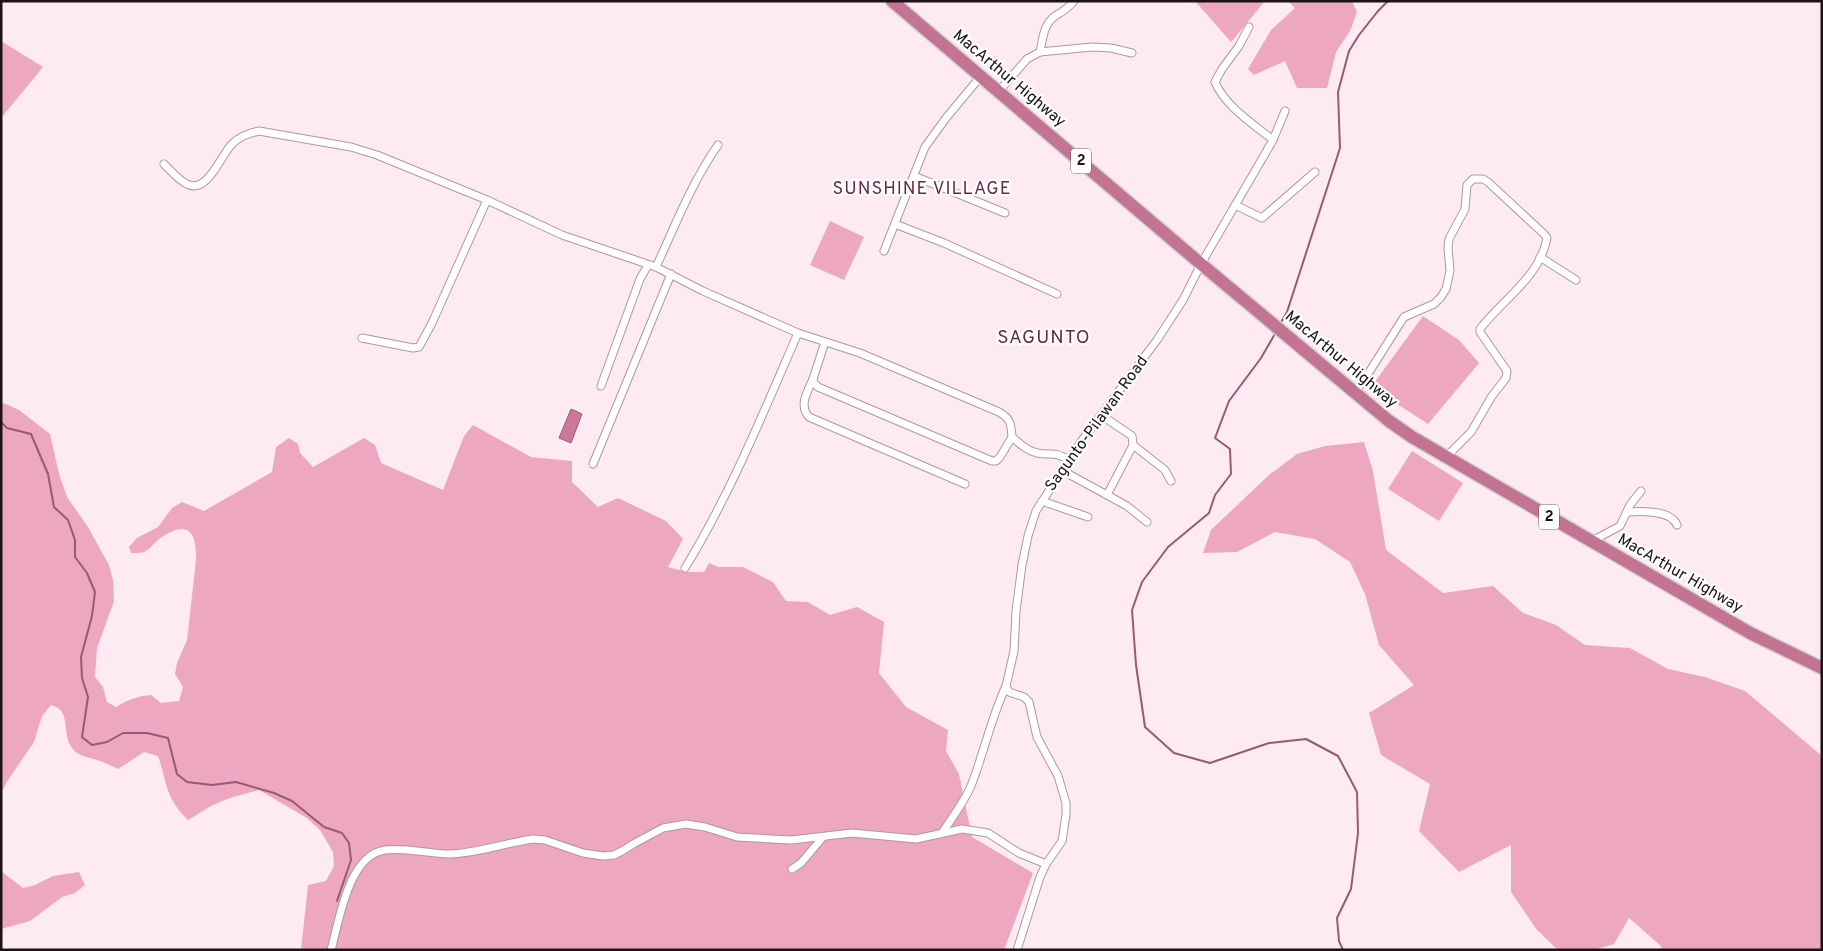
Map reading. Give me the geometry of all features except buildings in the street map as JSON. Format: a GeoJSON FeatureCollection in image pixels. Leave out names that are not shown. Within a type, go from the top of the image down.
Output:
{"type":"FeatureCollection","features":[{"type":"Feature","properties":{"kind":"highway","name":"MacArthur Highway"},"geometry":{"type":"LineString","coordinates":[[892,1],[1389,421],[1412,437],[1750,633],[1822,668]]}},
{"type":"Feature","properties":{"kind":"street"},"geometry":{"type":"LineString","coordinates":[[1040,52],[1044,30],[1048,22],[1074,1]]}},
{"type":"Feature","properties":{"kind":"street"},"geometry":{"type":"LineString","coordinates":[[1248,27],[1239,46],[1215,82],[1218,90],[1238,112],[1273,140]]}},
{"type":"Feature","properties":{"kind":"street"},"geometry":{"type":"LineString","coordinates":[[999,91],[1027,59],[1040,52],[1111,48],[1132,53]]}},
{"type":"Feature","properties":{"kind":"street"},"geometry":{"type":"LineString","coordinates":[[884,251],[928,142],[981,76]]}},
{"type":"Feature","properties":{"kind":"street","name":"Sagunto-Pilawan Road"},"geometry":{"type":"LineString","coordinates":[[942,833],[970,788],[984,751],[996,708],[1006,686],[1014,651],[1016,611],[1025,546],[1031,524],[1042,501],[1061,470],[1157,340],[1183,300],[1201,264],[1273,140],[1286,111]]}},
{"type":"Feature","properties":{"kind":"street"},"geometry":{"type":"LineString","coordinates":[[164,164],[187,184],[200,185],[208,180],[232,144],[246,134],[253,132],[266,132],[351,147],[377,155],[488,200],[562,235],[656,267],[702,291],[798,332],[860,353],[999,412],[1006,416],[1011,423],[1012,438],[1000,457],[996,461],[992,461],[818,387],[814,384],[813,379]]}},
{"type":"Feature","properties":{"kind":"street"},"geometry":{"type":"LineString","coordinates":[[656,267],[683,207],[718,144]]}},
{"type":"Feature","properties":{"kind":"street"},"geometry":{"type":"LineString","coordinates":[[1235,205],[1262,218],[1315,172]]}},
{"type":"Feature","properties":{"kind":"street"},"geometry":{"type":"LineString","coordinates":[[914,176],[1005,213]]}},
{"type":"Feature","properties":{"kind":"street"},"geometry":{"type":"LineString","coordinates":[[1355,392],[1404,317],[1434,304],[1441,297],[1446,289],[1450,271],[1449,239],[1465,209],[1465,189],[1470,182],[1478,179],[1488,182],[1547,238],[1546,244],[1531,274],[1480,329],[1480,332],[1507,371],[1506,378],[1492,396],[1471,432],[1447,456]]}},
{"type":"Feature","properties":{"kind":"street"},"geometry":{"type":"LineString","coordinates":[[362,338],[413,348],[419,346],[432,323],[488,200]]}},
{"type":"Feature","properties":{"kind":"street"},"geometry":{"type":"LineString","coordinates":[[895,224],[944,243],[1057,294]]}},
{"type":"Feature","properties":{"kind":"street"},"geometry":{"type":"LineString","coordinates":[[1540,257],[1576,280]]}},
{"type":"Feature","properties":{"kind":"street"},"geometry":{"type":"LineString","coordinates":[[601,386],[640,279],[648,265]]}},
{"type":"Feature","properties":{"kind":"street"},"geometry":{"type":"LineString","coordinates":[[593,464],[671,274]]}},
{"type":"Feature","properties":{"kind":"street"},"geometry":{"type":"LineString","coordinates":[[685,568],[700,544],[724,496],[798,332]]}},
{"type":"Feature","properties":{"kind":"street"},"geometry":{"type":"LineString","coordinates":[[825,342],[804,402],[804,408],[809,417],[965,484]]}},
{"type":"Feature","properties":{"kind":"street"},"geometry":{"type":"LineString","coordinates":[[1101,415],[1132,436],[1133,445],[1107,495]]}},
{"type":"Feature","properties":{"kind":"street"},"geometry":{"type":"LineString","coordinates":[[1012,438],[1023,447],[1035,452],[1059,454],[1068,460]]}},
{"type":"Feature","properties":{"kind":"street"},"geometry":{"type":"LineString","coordinates":[[1133,445],[1165,470],[1171,481]]}},
{"type":"Feature","properties":{"kind":"street"},"geometry":{"type":"LineString","coordinates":[[1061,470],[1128,506],[1147,522]]}},
{"type":"Feature","properties":{"kind":"street"},"geometry":{"type":"LineString","coordinates":[[1592,541],[1620,526],[1626,512],[1641,491]]}},
{"type":"Feature","properties":{"kind":"street"},"geometry":{"type":"LineString","coordinates":[[1042,501],[1088,517]]}},
{"type":"Feature","properties":{"kind":"street"},"geometry":{"type":"LineString","coordinates":[[1626,512],[1645,512],[1668,516],[1673,518],[1677,525]]}},
{"type":"Feature","properties":{"kind":"street"},"geometry":{"type":"LineString","coordinates":[[1006,686],[1007,691],[1024,696],[1029,702],[1037,737],[1058,776],[1066,800],[1062,841],[1046,864],[1034,894],[1017,950]]}},
{"type":"Feature","properties":{"kind":"street"},"geometry":{"type":"LineString","coordinates":[[331,950],[342,902],[363,863],[379,851],[392,849],[452,854],[533,839],[545,840],[583,853],[602,856],[614,855],[664,828],[686,824],[705,827],[737,837],[791,840],[852,834],[916,839],[962,829],[984,832],[1019,853],[1046,864]]}},
{"type":"Feature","properties":{"kind":"street"},"geometry":{"type":"LineString","coordinates":[[792,869],[801,863],[823,837]]}},
{"type":"Feature","properties":{"kind":"shaded area"},"geometry":{"type":"Polygon","coordinates":[[[1195,1],[1265,1],[1231,42],[1195,1]]]}},
{"type":"Feature","properties":{"kind":"shaded area"},"geometry":{"type":"Polygon","coordinates":[[[1288,1],[1352,1],[1357,12],[1350,31],[1336,52],[1327,88],[1297,88],[1285,61],[1254,75],[1248,69],[1271,30],[1295,8],[1288,1]]]}},
{"type":"Feature","properties":{"kind":"shaded area"},"geometry":{"type":"Polygon","coordinates":[[[1,41],[43,67],[1,118],[1,41]]]}},
{"type":"Feature","properties":{"kind":"shaded area"},"geometry":{"type":"Polygon","coordinates":[[[830,221],[864,237],[844,280],[810,265],[830,221]]]}},
{"type":"Feature","properties":{"kind":"shaded area"},"geometry":{"type":"Polygon","coordinates":[[[1423,316],[1459,340],[1479,363],[1428,424],[1371,387],[1423,316]]]}},
{"type":"Feature","properties":{"kind":"shaded area"},"geometry":{"type":"Polygon","coordinates":[[[1,402],[19,410],[50,434],[59,474],[67,497],[88,527],[109,565],[113,580],[114,601],[97,648],[95,677],[103,687],[107,702],[116,707],[124,702],[151,695],[161,703],[179,701],[183,687],[175,674],[177,663],[187,640],[196,560],[194,541],[192,534],[188,530],[175,530],[167,534],[145,552],[131,553],[129,547],[137,538],[158,527],[172,508],[182,502],[204,511],[272,472],[276,447],[289,438],[298,444],[300,453],[313,467],[364,438],[375,445],[381,463],[443,490],[464,436],[473,425],[531,457],[572,461],[572,482],[598,507],[618,498],[666,521],[683,539],[668,567],[687,572],[704,572],[709,563],[718,567],[743,567],[773,582],[786,601],[808,602],[830,615],[857,607],[884,622],[879,673],[906,707],[948,730],[946,751],[959,774],[972,837],[1033,873],[1004,950],[301,950],[308,885],[326,881],[334,866],[333,852],[320,830],[307,818],[259,790],[213,805],[188,820],[180,812],[171,797],[158,756],[144,752],[118,769],[81,755],[72,748],[69,742],[62,712],[51,705],[42,716],[34,742],[1,793],[1,402]]]}},
{"type":"Feature","properties":{"kind":"shaded area"},"geometry":{"type":"Polygon","coordinates":[[[571,409],[582,414],[571,443],[559,438],[571,409]]]}},
{"type":"Feature","properties":{"kind":"shaded area"},"geometry":{"type":"Polygon","coordinates":[[[1364,442],[1373,471],[1386,550],[1443,593],[1493,586],[1523,613],[1556,625],[1585,645],[1630,648],[1668,669],[1705,677],[1745,691],[1822,756],[1822,950],[1662,950],[1661,946],[1629,918],[1614,944],[1593,950],[1558,950],[1537,930],[1511,892],[1511,845],[1459,872],[1419,831],[1430,784],[1381,755],[1369,713],[1414,685],[1379,645],[1365,594],[1350,562],[1315,539],[1275,532],[1237,552],[1203,553],[1211,530],[1269,475],[1297,454],[1325,446],[1364,442]]]}},
{"type":"Feature","properties":{"kind":"shaded area"},"geometry":{"type":"Polygon","coordinates":[[[1412,451],[1463,483],[1439,521],[1388,489],[1412,451]]]}},
{"type":"Feature","properties":{"kind":"shaded area"},"geometry":{"type":"Polygon","coordinates":[[[1,871],[23,888],[35,885],[53,876],[79,872],[85,885],[75,893],[62,897],[30,921],[1,929],[1,871]]]}},
{"type":"Feature","properties":{"kind":"waterway"},"geometry":{"type":"LineString","coordinates":[[1280,324],[1287,312],[1340,148],[1338,92],[1349,51],[1359,35],[1388,1]]}},
{"type":"Feature","properties":{"kind":"waterway"},"geometry":{"type":"LineString","coordinates":[[1276,332],[1261,358],[1229,401],[1215,438],[1230,449],[1231,474],[1215,495],[1209,513],[1168,547],[1142,582],[1132,610],[1136,665],[1145,727],[1174,753],[1210,763],[1269,743],[1306,739],[1338,756],[1357,792],[1358,833],[1351,889],[1337,918],[1339,941],[1343,950]]}},
{"type":"Feature","properties":{"kind":"waterway"},"geometry":{"type":"LineString","coordinates":[[1,422],[7,428],[31,434],[48,474],[54,507],[68,520],[75,540],[75,557],[87,573],[95,592],[92,616],[81,657],[82,678],[88,697],[82,737],[92,745],[107,742],[123,733],[147,733],[168,738],[177,774],[187,782],[212,785],[236,782],[274,793],[292,801],[324,827],[342,833],[349,843],[351,860],[337,901]]}},
{"type":"Feature","properties":{"kind":"district","name":"SUNSHINE VILLAGE"},"geometry":{"type":"Point","coordinates":[922,189]}},
{"type":"Feature","properties":{"kind":"district","name":"SAGUNTO"},"geometry":{"type":"Point","coordinates":[1044,338]}}]}
